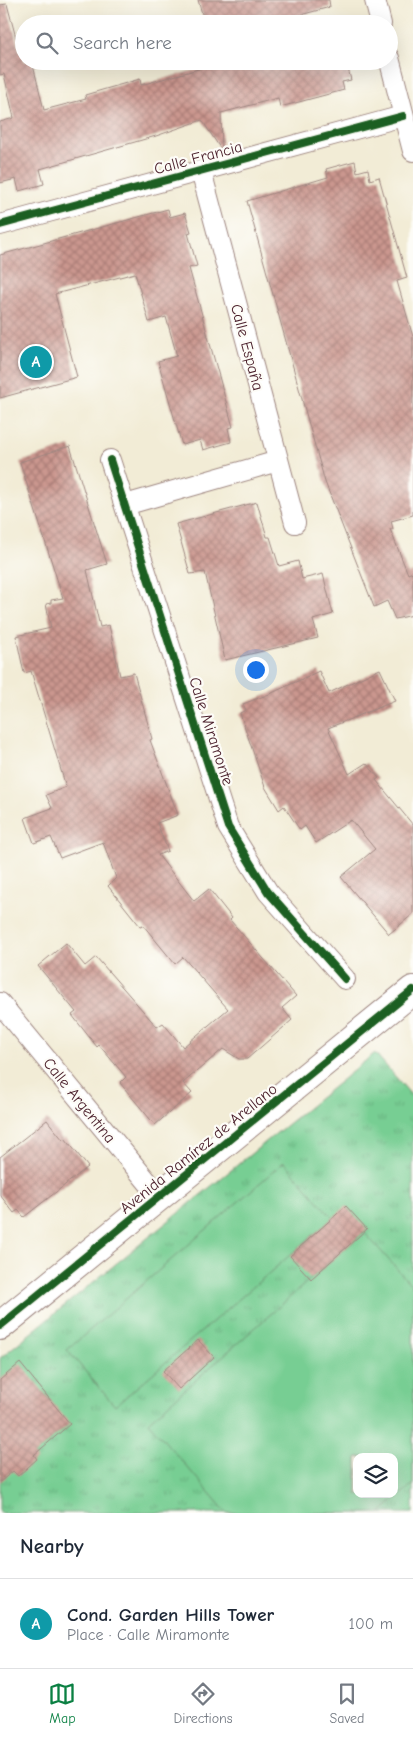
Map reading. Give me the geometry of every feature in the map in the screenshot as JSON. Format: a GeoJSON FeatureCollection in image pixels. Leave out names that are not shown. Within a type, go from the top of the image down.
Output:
{"type":"FeatureCollection","features":[{"type":"Feature","properties":{"kind":"street"},"geometry":{"type":"LineString","coordinates":[[375,0],[379,15]]}},
{"type":"Feature","properties":{"kind":"street"},"geometry":{"type":"LineString","coordinates":[[392,70],[413,150]]}},
{"type":"Feature","properties":{"kind":"street","name":"Calle Francia"},"geometry":{"type":"LineString","coordinates":[[0,225],[404,116]]}},
{"type":"Feature","properties":{"kind":"street","name":"Calle España"},"geometry":{"type":"LineString","coordinates":[[201,171],[295,524]]}},
{"type":"Feature","properties":{"kind":"street","name":"Calle Miramonte"},"geometry":{"type":"LineString","coordinates":[[110,460],[228,827],[268,892],[345,979]]}},
{"type":"Feature","properties":{"kind":"street"},"geometry":{"type":"LineString","coordinates":[[125,506],[278,461]]}},
{"type":"Feature","properties":{"kind":"street","name":"Avenida Ramírez de Arellano"},"geometry":{"type":"LineString","coordinates":[[0,1326],[413,990]]}},
{"type":"Feature","properties":{"kind":"street","name":"Calle Argentina"},"geometry":{"type":"LineString","coordinates":[[0,1003],[160,1197]]}},
{"type":"Feature","properties":{"kind":"green space"},"geometry":{"type":"Polygon","coordinates":[[[375,1053],[413,1097],[413,1513],[0,1513],[0,1358],[375,1053]]]}},
{"type":"Feature","properties":{"kind":"green space"},"geometry":{"type":"Polygon","coordinates":[[[284,1162],[333,1218],[115,1406],[67,1350],[284,1162]]]}},
{"type":"Feature","properties":{"kind":"green space"},"geometry":{"type":"Polygon","coordinates":[[[364,1232],[413,1287],[413,1484],[398,1497],[398,1453],[353,1453],[353,1498],[397,1498],[380,1513],[227,1513],[148,1422],[364,1232]]]}},
{"type":"Feature","properties":{"kind":"building"},"geometry":{"type":"Polygon","coordinates":[[[198,0],[329,0],[330,7],[300,15],[202,15],[198,0]]]}},
{"type":"Feature","properties":{"kind":"building"},"geometry":{"type":"Polygon","coordinates":[[[7,4],[15,34],[15,70],[34,70],[44,110],[86,99],[85,95],[140,79],[141,85],[195,70],[348,70],[351,80],[342,82],[344,90],[280,107],[278,98],[221,113],[222,151],[202,120],[156,136],[40,169],[44,184],[19,191],[16,179],[0,183],[0,122],[14,118],[4,74],[0,75],[0,5],[7,4]]]}},
{"type":"Feature","properties":{"kind":"building"},"geometry":{"type":"Polygon","coordinates":[[[355,161],[357,172],[368,169],[370,180],[379,177],[407,278],[397,281],[413,337],[413,515],[391,521],[393,529],[390,529],[408,574],[413,572],[413,615],[395,619],[387,601],[374,607],[325,482],[247,201],[328,177],[326,169],[355,161]]]}},
{"type":"Feature","properties":{"kind":"building"},"geometry":{"type":"Polygon","coordinates":[[[168,209],[170,217],[185,213],[191,232],[188,233],[197,266],[189,268],[233,427],[228,428],[231,442],[203,450],[200,440],[182,445],[158,361],[177,356],[166,317],[149,322],[135,273],[55,294],[77,377],[0,398],[0,255],[168,209]]]}},
{"type":"Feature","properties":{"kind":"building"},"geometry":{"type":"Polygon","coordinates":[[[70,446],[107,564],[87,570],[100,627],[109,625],[120,676],[134,673],[152,739],[150,740],[178,815],[157,823],[168,851],[158,855],[194,901],[209,889],[232,918],[230,920],[296,996],[282,1008],[292,1020],[247,1059],[239,1059],[223,1049],[183,1083],[192,1093],[155,1125],[120,1083],[126,1077],[99,1045],[97,1047],[72,1015],[76,1012],[38,966],[66,943],[85,966],[96,957],[157,1027],[163,1023],[183,1047],[228,1009],[183,957],[175,964],[143,925],[140,926],[108,886],[116,878],[103,842],[60,858],[51,837],[34,843],[25,818],[52,808],[46,795],[66,787],[31,671],[24,673],[16,636],[51,628],[46,604],[51,603],[51,600],[63,598],[20,462],[70,446]]]}},
{"type":"Feature","properties":{"kind":"building"},"geometry":{"type":"Polygon","coordinates":[[[257,502],[267,537],[270,537],[279,566],[298,561],[302,579],[323,574],[333,614],[313,620],[318,638],[225,660],[205,572],[190,574],[176,524],[257,502]]]}},
{"type":"Feature","properties":{"kind":"building"},"geometry":{"type":"Polygon","coordinates":[[[380,669],[395,701],[328,728],[349,774],[366,763],[379,778],[376,780],[413,825],[413,914],[389,934],[341,877],[375,849],[351,820],[316,843],[305,826],[300,830],[284,806],[279,810],[265,787],[240,713],[246,710],[243,704],[319,671],[329,693],[380,669]]]}},
{"type":"Feature","properties":{"kind":"building"},"geometry":{"type":"Polygon","coordinates":[[[47,1120],[63,1140],[65,1138],[88,1167],[24,1217],[18,1210],[14,1213],[0,1195],[0,1157],[47,1120]]]}},
{"type":"Feature","properties":{"kind":"building"},"geometry":{"type":"Polygon","coordinates":[[[346,1206],[367,1229],[311,1279],[290,1256],[346,1206]]]}},
{"type":"Feature","properties":{"kind":"building"},"geometry":{"type":"Polygon","coordinates":[[[198,1340],[214,1357],[179,1389],[163,1371],[198,1340]]]}},
{"type":"Feature","properties":{"kind":"building"},"geometry":{"type":"Polygon","coordinates":[[[20,1363],[70,1424],[34,1455],[37,1459],[18,1476],[13,1471],[0,1482],[0,1380],[20,1363]]]}},
{"type":"Feature","properties":{"kind":"cycle path"},"geometry":{"type":"LineString","coordinates":[[0,225],[403,116]]}},
{"type":"Feature","properties":{"kind":"cycle path"},"geometry":{"type":"LineString","coordinates":[[110,460],[228,827],[268,892],[345,979]]}},
{"type":"Feature","properties":{"kind":"cycle path"},"geometry":{"type":"LineString","coordinates":[[0,1326],[413,990]]}},
{"type":"Feature","properties":{"kind":"place","name":"Cond. Garden Hills Tower"},"geometry":{"type":"Point","coordinates":[36,362]}}]}
